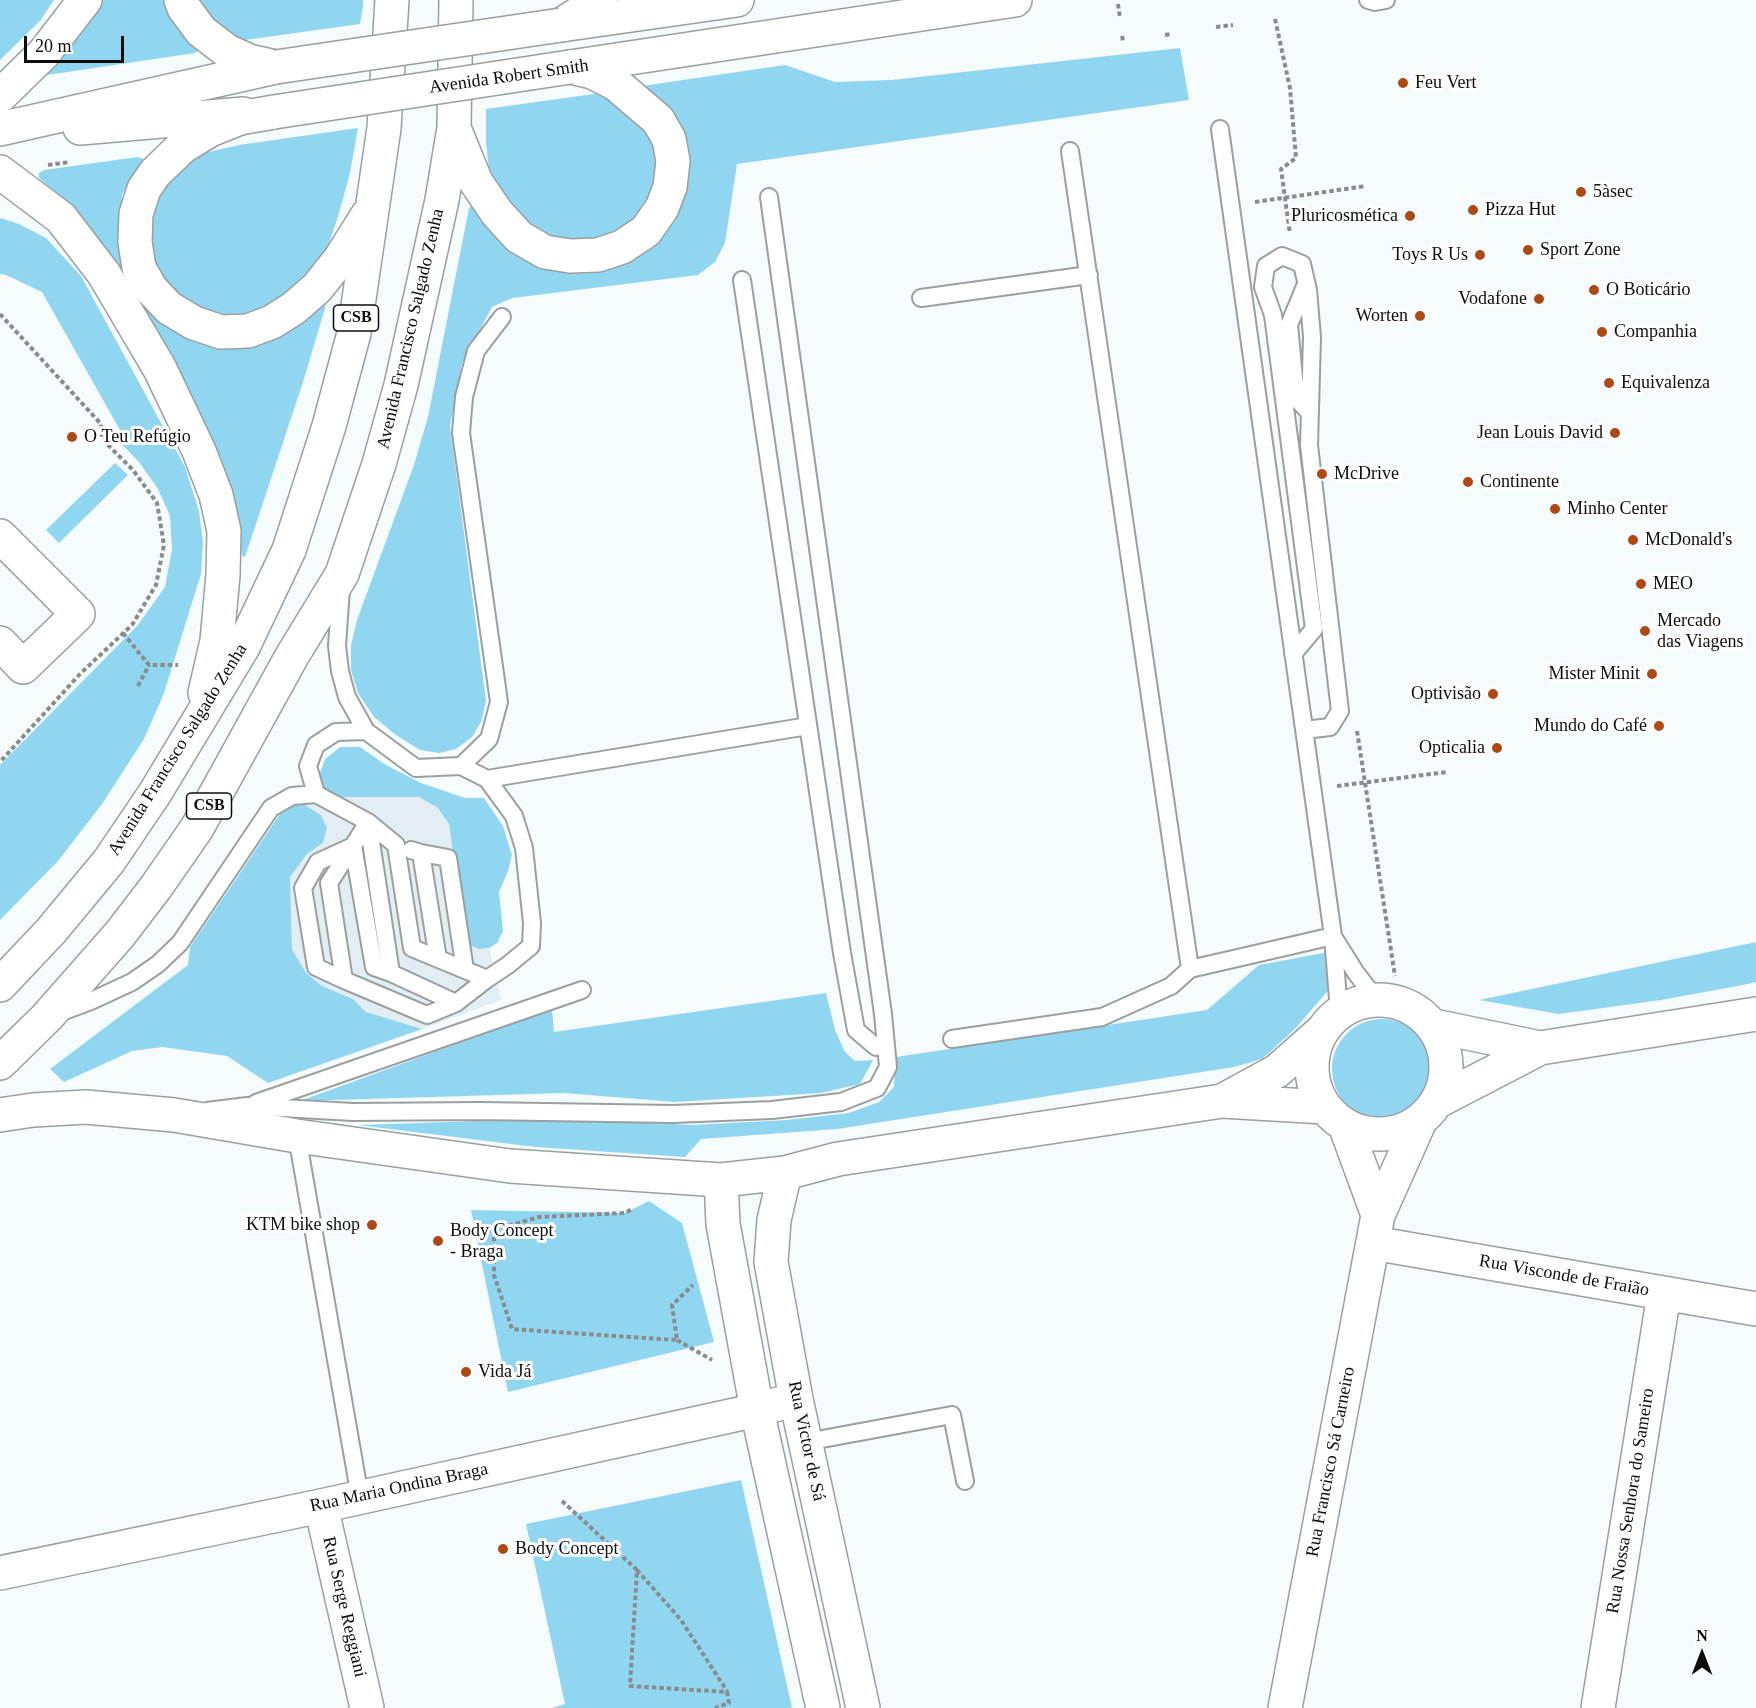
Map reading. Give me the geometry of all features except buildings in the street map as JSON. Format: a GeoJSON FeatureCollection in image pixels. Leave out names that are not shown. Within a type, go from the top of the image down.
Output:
{"type":"FeatureCollection","features":[{"type":"Feature","properties":{"kind":"main road"},"geometry":{"type":"LineString","coordinates":[[0,96],[44,53],[85,0]]}},
{"type":"Feature","properties":{"kind":"main road"},"geometry":{"type":"LineString","coordinates":[[181,0],[184,8],[201,31],[227,51],[249,61],[276,67]]}},
{"type":"Feature","properties":{"kind":"main road","name":"CSB"},"geometry":{"type":"LineString","coordinates":[[373,207],[384,128],[392,0]]}},
{"type":"Feature","properties":{"kind":"main road","name":"CSB"},"geometry":{"type":"LineString","coordinates":[[454,128],[456,0]]}},
{"type":"Feature","properties":{"kind":"main road"},"geometry":{"type":"LineString","coordinates":[[561,25],[600,0]]}},
{"type":"Feature","properties":{"kind":"main road"},"geometry":{"type":"LineString","coordinates":[[0,129],[276,67],[737,0]]}},
{"type":"Feature","properties":{"kind":"main road","name":"Avenida Robert Smith"},"geometry":{"type":"LineString","coordinates":[[0,135],[274,112],[1015,0]]}},
{"type":"Feature","properties":{"kind":"main road"},"geometry":{"type":"LineString","coordinates":[[454,128],[476,182],[496,213],[519,237],[545,252],[570,256],[598,255],[622,247],[646,231],[662,208],[670,187],[673,161],[669,139],[658,120],[616,84],[592,72],[570,68]]}},
{"type":"Feature","properties":{"kind":"main road"},"geometry":{"type":"LineString","coordinates":[[274,112],[240,118],[182,147],[155,172],[144,189],[136,214],[135,242],[139,267],[151,289],[169,308],[194,323],[221,332],[248,331],[272,322],[294,308],[317,288],[340,259],[373,207]]}},
{"type":"Feature","properties":{"kind":"main road","name":"Avenida Francisco Salgado Zenha"},"geometry":{"type":"LineString","coordinates":[[0,1063],[47,1017],[120,934],[156,887],[197,828],[292,656],[342,574],[379,464],[401,386],[442,200],[454,128]]}},
{"type":"Feature","properties":{"kind":"main road"},"geometry":{"type":"LineString","coordinates":[[0,172],[61,218],[104,274],[160,369],[199,451],[216,495],[224,531],[223,575],[217,641],[198,722]]}},
{"type":"Feature","properties":{"kind":"main road","name":"Avenida Francisco Salgado Zenha"},"geometry":{"type":"LineString","coordinates":[[0,985],[51,931],[109,861],[155,793],[243,647],[268,599],[289,550],[329,426],[354,333],[373,207]]}},
{"type":"Feature","properties":{"kind":"main road"},"geometry":{"type":"LineString","coordinates":[[0,536],[78,614],[23,667],[0,643]]}},
{"type":"Feature","properties":{"kind":"main road"},"geometry":{"type":"LineString","coordinates":[[1222,1101],[1277,1071],[1330,1022],[1356,1003],[1385,987],[1395,1001],[1425,1016],[1434,1026],[1443,1044],[1447,1063],[1445,1083],[1429,1111]]}},
{"type":"Feature","properties":{"kind":"main road"},"geometry":{"type":"LineString","coordinates":[[0,1115],[33,1110],[86,1107],[174,1115],[297,1136],[510,1166],[721,1180],[784,1173],[838,1159],[1222,1101],[1335,1116],[1363,1133],[1383,1134],[1403,1130],[1429,1111],[1540,1048],[1756,1014]]}},
{"type":"Feature","properties":{"kind":"main road"},"geometry":{"type":"LineString","coordinates":[[1330,1022],[1314,1050],[1311,1071],[1316,1090],[1335,1116],[1376,1229]]}},
{"type":"Feature","properties":{"kind":"main road"},"geometry":{"type":"LineString","coordinates":[[1434,1026],[1540,1048]]}},
{"type":"Feature","properties":{"kind":"main road","name":"Rua Francisco Sá Carneiro"},"geometry":{"type":"LineString","coordinates":[[1285,1708],[1376,1229],[1429,1111]]}},
{"type":"Feature","properties":{"kind":"main road","name":"Rua Victor de Sá"},"geometry":{"type":"LineString","coordinates":[[784,1173],[774,1220],[771,1262],[796,1399],[863,1708]]}},
{"type":"Feature","properties":{"kind":"main road"},"geometry":{"type":"LineString","coordinates":[[721,1180],[723,1224],[757,1410],[822,1708]]}},
{"type":"Feature","properties":{"kind":"main road","name":"Rua Visconde de Fraião"},"geometry":{"type":"LineString","coordinates":[[1376,1229],[1664,1294],[1756,1309]]}},
{"type":"Feature","properties":{"kind":"main road","name":"Rua Nossa Senhora do Sameiro"},"geometry":{"type":"LineString","coordinates":[[1599,1708],[1664,1294]]}},
{"type":"Feature","properties":{"kind":"main road","name":"Rua Maria Ondina Braga"},"geometry":{"type":"LineString","coordinates":[[0,1573],[321,1506],[757,1410],[796,1399]]}},
{"type":"Feature","properties":{"kind":"main road","name":"Rua Serge Reggiani"},"geometry":{"type":"LineString","coordinates":[[321,1506],[367,1708]]}},
{"type":"Feature","properties":{"kind":"lane"},"geometry":{"type":"LineString","coordinates":[[1368,0],[1386,0]]}},
{"type":"Feature","properties":{"kind":"lane"},"geometry":{"type":"LineString","coordinates":[[1220,129],[1333,936],[1330,1022]]}},
{"type":"Feature","properties":{"kind":"lane"},"geometry":{"type":"LineString","coordinates":[[1071,151],[1190,969]]}},
{"type":"Feature","properties":{"kind":"lane"},"geometry":{"type":"LineString","coordinates":[[174,1115],[247,1106],[352,1112],[673,1114],[772,1110],[841,1102],[877,1088],[888,1067],[883,1014],[769,196]]}},
{"type":"Feature","properties":{"kind":"lane"},"geometry":{"type":"LineString","coordinates":[[1293,654],[1314,628],[1273,315],[1263,287],[1266,266],[1282,256],[1302,264],[1306,284],[1312,337],[1309,445],[1340,711],[1330,727],[1304,730]]}},
{"type":"Feature","properties":{"kind":"lane"},"geometry":{"type":"LineString","coordinates":[[921,298],[1089,275]]}},
{"type":"Feature","properties":{"kind":"lane"},"geometry":{"type":"LineString","coordinates":[[742,280],[842,953],[856,1030],[876,1047]]}},
{"type":"Feature","properties":{"kind":"lane"},"geometry":{"type":"LineString","coordinates":[[461,766],[489,739],[500,702],[461,433],[464,397],[476,351],[502,317]]}},
{"type":"Feature","properties":{"kind":"lane"},"geometry":{"type":"LineString","coordinates":[[342,574],[337,646],[340,671],[348,697],[366,731],[416,768],[461,766],[487,779],[514,816],[524,848],[532,923],[531,946],[456,1004],[427,1015],[316,967],[303,888],[318,862],[353,846]]}},
{"type":"Feature","properties":{"kind":"lane"},"geometry":{"type":"LineString","coordinates":[[487,779],[808,726]]}},
{"type":"Feature","properties":{"kind":"lane"},"geometry":{"type":"LineString","coordinates":[[316,795],[308,766],[316,745],[336,732],[366,731]]}},
{"type":"Feature","properties":{"kind":"lane"},"geometry":{"type":"LineString","coordinates":[[47,1017],[91,1001],[132,982],[158,964],[180,943],[271,808],[292,796],[316,795],[369,822],[396,845],[448,858],[465,970]]}},
{"type":"Feature","properties":{"kind":"lane"},"geometry":{"type":"LineString","coordinates":[[344,980],[329,883],[369,822]]}},
{"type":"Feature","properties":{"kind":"lane"},"geometry":{"type":"LineString","coordinates":[[369,822],[391,973]]}},
{"type":"Feature","properties":{"kind":"lane"},"geometry":{"type":"LineString","coordinates":[[396,845],[412,948],[487,979]]}},
{"type":"Feature","properties":{"kind":"lane"},"geometry":{"type":"LineString","coordinates":[[353,846],[374,967],[456,1004]]}},
{"type":"Feature","properties":{"kind":"lane"},"geometry":{"type":"LineString","coordinates":[[421,853],[438,959]]}},
{"type":"Feature","properties":{"kind":"lane"},"geometry":{"type":"LineString","coordinates":[[952,1039],[1102,1017],[1171,986],[1190,969],[1333,936]]}},
{"type":"Feature","properties":{"kind":"lane"},"geometry":{"type":"LineString","coordinates":[[1333,936],[1356,973],[1385,987]]}},
{"type":"Feature","properties":{"kind":"lane"},"geometry":{"type":"LineString","coordinates":[[247,1106],[582,990]]}},
{"type":"Feature","properties":{"kind":"lane"},"geometry":{"type":"LineString","coordinates":[[297,1136],[360,1497]]}},
{"type":"Feature","properties":{"kind":"lane"},"geometry":{"type":"LineString","coordinates":[[806,1442],[952,1415],[965,1481]]}},
{"type":"Feature","properties":{"kind":"path"},"geometry":{"type":"LineString","coordinates":[[1118,4],[1120,18]]}},
{"type":"Feature","properties":{"kind":"path"},"geometry":{"type":"LineString","coordinates":[[1275,19],[1290,88],[1296,158],[1281,169],[1290,235]]}},
{"type":"Feature","properties":{"kind":"path"},"geometry":{"type":"LineString","coordinates":[[1216,27],[1233,25]]}},
{"type":"Feature","properties":{"kind":"path"},"geometry":{"type":"LineString","coordinates":[[1165,35],[1171,34]]}},
{"type":"Feature","properties":{"kind":"path"},"geometry":{"type":"LineString","coordinates":[[1122,36],[1123,41]]}},
{"type":"Feature","properties":{"kind":"path"},"geometry":{"type":"LineString","coordinates":[[1285,198],[1366,186]]}},
{"type":"Feature","properties":{"kind":"path"},"geometry":{"type":"LineString","coordinates":[[0,314],[101,424],[102,438],[132,470],[157,503],[164,545],[156,585],[132,625],[80,674],[0,762]]}},
{"type":"Feature","properties":{"kind":"path"},"geometry":{"type":"LineString","coordinates":[[123,633],[149,665]]}},
{"type":"Feature","properties":{"kind":"path"},"geometry":{"type":"LineString","coordinates":[[149,665],[178,665]]}},
{"type":"Feature","properties":{"kind":"path"},"geometry":{"type":"LineString","coordinates":[[138,686],[149,665]]}},
{"type":"Feature","properties":{"kind":"path"},"geometry":{"type":"LineString","coordinates":[[1356,726],[1385,987]]}},
{"type":"Feature","properties":{"kind":"path"},"geometry":{"type":"LineString","coordinates":[[1364,782],[1447,772]]}},
{"type":"Feature","properties":{"kind":"path"},"geometry":{"type":"LineString","coordinates":[[464,1237],[539,1217],[625,1213],[640,1205]]}},
{"type":"Feature","properties":{"kind":"path"},"geometry":{"type":"LineString","coordinates":[[494,1230],[494,1275],[513,1329],[677,1340],[711,1360]]}},
{"type":"Feature","properties":{"kind":"path"},"geometry":{"type":"LineString","coordinates":[[677,1340],[672,1305],[693,1285]]}},
{"type":"Feature","properties":{"kind":"path"},"geometry":{"type":"LineString","coordinates":[[562,1501],[637,1570],[681,1620],[727,1692],[732,1708]]}},
{"type":"Feature","properties":{"kind":"path"},"geometry":{"type":"LineString","coordinates":[[637,1570],[630,1686],[727,1692]]}},
{"type":"Feature","properties":{"kind":"path"},"geometry":{"type":"LineString","coordinates":[[715,1708],[729,1703]]}},
{"type":"Feature","properties":{"kind":"shaded area"},"geometry":{"type":"Polygon","coordinates":[[[0,0],[54,0],[40,21],[0,60],[0,0]]]}},
{"type":"Feature","properties":{"kind":"shaded area"},"geometry":{"type":"Polygon","coordinates":[[[101,0],[165,0],[169,10],[198,51],[47,75],[101,0]]]}},
{"type":"Feature","properties":{"kind":"shaded area"},"geometry":{"type":"Polygon","coordinates":[[[199,0],[363,0],[363,6],[360,24],[238,41],[215,22],[199,0]]]}},
{"type":"Feature","properties":{"kind":"shaded area"},"geometry":{"type":"Polygon","coordinates":[[[1180,48],[1189,100],[737,164],[725,243],[715,262],[698,275],[512,298],[492,307],[462,363],[450,426],[486,701],[481,722],[472,737],[456,749],[439,753],[420,750],[396,735],[374,717],[358,693],[351,670],[351,645],[357,620],[414,465],[428,417],[471,206],[489,231],[509,250],[641,254],[667,232],[680,208],[688,174],[687,147],[679,123],[665,105],[642,86],[785,65],[835,82],[892,80],[1180,48]]]}},
{"type":"Feature","properties":{"kind":"shaded area"},"geometry":{"type":"Polygon","coordinates":[[[601,93],[652,132],[660,165],[648,204],[636,220],[617,233],[596,241],[573,243],[545,237],[523,223],[497,189],[489,169],[486,109],[601,93]]]}},
{"type":"Feature","properties":{"kind":"shaded area"},"geometry":{"type":"Polygon","coordinates":[[[358,128],[350,173],[326,252],[290,297],[248,317],[221,319],[177,298],[151,262],[146,224],[161,181],[195,155],[239,145],[358,128]]]}},
{"type":"Feature","properties":{"kind":"shaded area"},"geometry":{"type":"Polygon","coordinates":[[[138,157],[143,159],[143,164],[131,177],[122,195],[120,224],[189,335],[328,298],[304,379],[245,557],[242,556],[236,518],[63,199],[39,178],[39,173],[44,170],[138,157]]]}},
{"type":"Feature","properties":{"kind":"shaded area"},"geometry":{"type":"Polygon","coordinates":[[[0,218],[19,224],[46,238],[81,276],[185,467],[199,511],[203,543],[201,574],[164,693],[144,739],[102,804],[58,861],[0,920],[0,765],[138,625],[165,587],[172,549],[170,516],[158,489],[139,462],[113,435],[120,430],[42,292],[0,274],[0,218]]]}},
{"type":"Feature","properties":{"kind":"shaded area"},"geometry":{"type":"Polygon","coordinates":[[[115,463],[128,475],[59,543],[46,530],[115,463]]]}},
{"type":"Feature","properties":{"kind":"shaded area"},"geometry":{"type":"Polygon","coordinates":[[[340,747],[360,747],[386,765],[421,783],[465,798],[484,798],[503,826],[512,855],[499,892],[503,931],[497,943],[489,948],[479,949],[469,945],[465,936],[449,824],[438,808],[419,797],[340,797],[326,790],[319,776],[325,759],[340,747]]]}},
{"type":"Feature","properties":{"kind":"shaded area"},"geometry":{"type":"Polygon","coordinates":[[[319,776],[340,797],[419,797],[438,808],[449,824],[465,936],[479,949],[489,948],[501,1000],[422,1029],[366,1012],[353,999],[322,986],[305,973],[292,949],[290,877],[307,854],[323,843],[327,828],[321,815],[305,805],[319,776]]]}},
{"type":"Feature","properties":{"kind":"shaded area"},"geometry":{"type":"Polygon","coordinates":[[[298,804],[305,805],[321,815],[327,828],[323,843],[307,854],[290,877],[292,949],[306,973],[322,986],[353,999],[366,1012],[422,1029],[268,1083],[227,1056],[162,1047],[132,1051],[64,1082],[50,1069],[188,965],[190,947],[284,808],[298,804]]]}},
{"type":"Feature","properties":{"kind":"shaded area"},"geometry":{"type":"Polygon","coordinates":[[[1756,942],[1756,982],[1743,985],[1661,1000],[1559,1014],[1479,1000],[1756,942]]]}},
{"type":"Feature","properties":{"kind":"shaded area"},"geometry":{"type":"Polygon","coordinates":[[[1350,948],[1339,978],[1294,1030],[1262,1059],[1234,1067],[837,1129],[701,1139],[685,1157],[536,1147],[358,1125],[509,1120],[602,1120],[692,1125],[787,1120],[849,1113],[879,1102],[894,1087],[896,1057],[1207,1010],[1259,965],[1350,948]]]}},
{"type":"Feature","properties":{"kind":"shaded area"},"geometry":{"type":"Polygon","coordinates":[[[826,993],[835,1030],[845,1052],[855,1061],[873,1060],[860,1084],[821,1093],[675,1102],[564,1093],[300,1101],[552,1009],[554,1032],[826,993]]]}},
{"type":"Feature","properties":{"kind":"shaded area"},"geometry":{"type":"Polygon","coordinates":[[[1382,1019],[1410,1027],[1424,1041],[1432,1069],[1424,1097],[1410,1111],[1382,1119],[1354,1111],[1340,1097],[1332,1069],[1340,1041],[1354,1027],[1382,1019]]]}},
{"type":"Feature","properties":{"kind":"shaded area"},"geometry":{"type":"Polygon","coordinates":[[[649,1201],[682,1223],[714,1342],[508,1392],[471,1210],[625,1213],[649,1201]]]}},
{"type":"Feature","properties":{"kind":"shaded area"},"geometry":{"type":"Polygon","coordinates":[[[741,1480],[792,1708],[552,1708],[565,1704],[526,1524],[741,1480]]]}},
{"type":"Feature","properties":{"kind":"place","name":"Feu Vert"},"geometry":{"type":"Point","coordinates":[1403,83]}},
{"type":"Feature","properties":{"kind":"place","name":"5àsec"},"geometry":{"type":"Point","coordinates":[1581,192]}},
{"type":"Feature","properties":{"kind":"place","name":"Pizza Hut"},"geometry":{"type":"Point","coordinates":[1473,210]}},
{"type":"Feature","properties":{"kind":"place","name":"Pluricosmética"},"geometry":{"type":"Point","coordinates":[1410,216]}},
{"type":"Feature","properties":{"kind":"place","name":"Sport Zone"},"geometry":{"type":"Point","coordinates":[1528,250]}},
{"type":"Feature","properties":{"kind":"place","name":"Toys R Us"},"geometry":{"type":"Point","coordinates":[1480,255]}},
{"type":"Feature","properties":{"kind":"place","name":"O Boticário"},"geometry":{"type":"Point","coordinates":[1594,290]}},
{"type":"Feature","properties":{"kind":"place","name":"Vodafone"},"geometry":{"type":"Point","coordinates":[1539,299]}},
{"type":"Feature","properties":{"kind":"place","name":"Worten"},"geometry":{"type":"Point","coordinates":[1420,316]}},
{"type":"Feature","properties":{"kind":"place","name":"Companhia"},"geometry":{"type":"Point","coordinates":[1602,332]}},
{"type":"Feature","properties":{"kind":"place","name":"Equivalenza"},"geometry":{"type":"Point","coordinates":[1609,383]}},
{"type":"Feature","properties":{"kind":"place","name":"Jean Louis David"},"geometry":{"type":"Point","coordinates":[1615,433]}},
{"type":"Feature","properties":{"kind":"place","name":"O Teu Refúgio"},"geometry":{"type":"Point","coordinates":[72,437]}},
{"type":"Feature","properties":{"kind":"place","name":"McDrive"},"geometry":{"type":"Point","coordinates":[1322,474]}},
{"type":"Feature","properties":{"kind":"place","name":"Continente"},"geometry":{"type":"Point","coordinates":[1468,482]}},
{"type":"Feature","properties":{"kind":"place","name":"Minho Center"},"geometry":{"type":"Point","coordinates":[1555,509]}},
{"type":"Feature","properties":{"kind":"place","name":"McDonald's"},"geometry":{"type":"Point","coordinates":[1633,540]}},
{"type":"Feature","properties":{"kind":"place","name":"MEO"},"geometry":{"type":"Point","coordinates":[1641,584]}},
{"type":"Feature","properties":{"kind":"place","name":"Mercado das Viagens"},"geometry":{"type":"Point","coordinates":[1645,631]}},
{"type":"Feature","properties":{"kind":"place","name":"Mister Minit"},"geometry":{"type":"Point","coordinates":[1652,674]}},
{"type":"Feature","properties":{"kind":"place","name":"Optivisão"},"geometry":{"type":"Point","coordinates":[1493,694]}},
{"type":"Feature","properties":{"kind":"place","name":"Mundo do Café"},"geometry":{"type":"Point","coordinates":[1659,726]}},
{"type":"Feature","properties":{"kind":"place","name":"Opticalia"},"geometry":{"type":"Point","coordinates":[1497,748]}},
{"type":"Feature","properties":{"kind":"place","name":"KTM bike shop"},"geometry":{"type":"Point","coordinates":[372,1225]}},
{"type":"Feature","properties":{"kind":"place","name":"Body Concept - Braga"},"geometry":{"type":"Point","coordinates":[438,1241]}},
{"type":"Feature","properties":{"kind":"place","name":"Vida Já"},"geometry":{"type":"Point","coordinates":[466,1372]}},
{"type":"Feature","properties":{"kind":"place","name":"Body Concept"},"geometry":{"type":"Point","coordinates":[503,1549]}}]}
